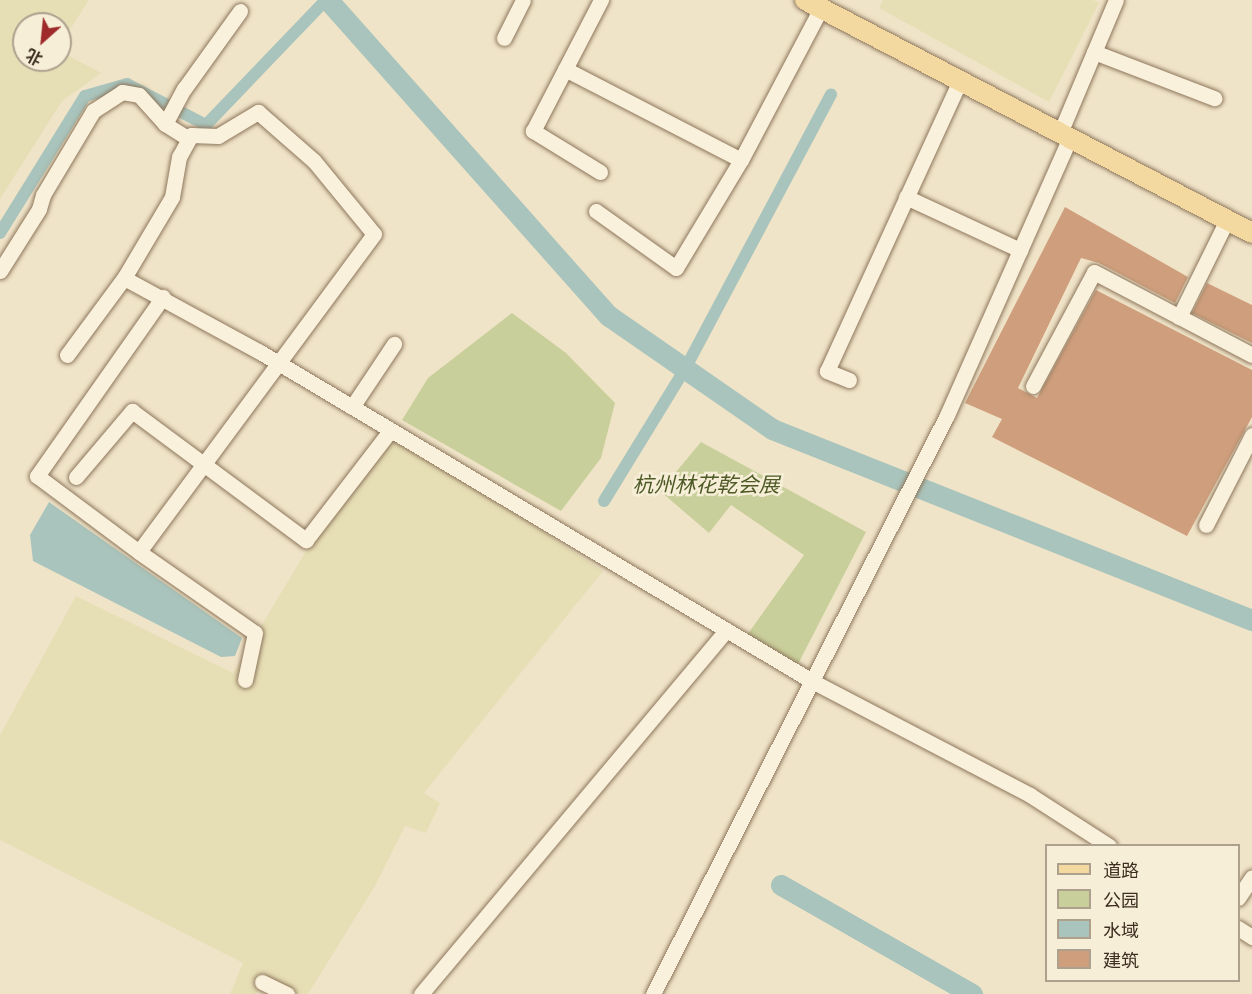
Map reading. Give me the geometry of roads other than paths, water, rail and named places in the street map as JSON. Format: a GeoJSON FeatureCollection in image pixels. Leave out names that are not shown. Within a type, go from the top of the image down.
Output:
{"type":"FeatureCollection","features":[{"type":"Feature","properties":{"kind":"main road"},"geometry":{"type":"LineString","coordinates":[[813,4],[1252,233]]}},
{"type":"Feature","properties":{"kind":"street"},"geometry":{"type":"LineString","coordinates":[[504,38],[523,0]]}},
{"type":"Feature","properties":{"kind":"street"},"geometry":{"type":"LineString","coordinates":[[600,172],[533,132],[601,0]]}},
{"type":"Feature","properties":{"kind":"street"},"geometry":{"type":"LineString","coordinates":[[653,994],[930,448],[1020,250],[1065,135],[1094,52],[1116,0]]}},
{"type":"Feature","properties":{"kind":"street"},"geometry":{"type":"LineString","coordinates":[[596,211],[676,268],[741,160],[813,4]]}},
{"type":"Feature","properties":{"kind":"street"},"geometry":{"type":"LineString","coordinates":[[165,124],[184,89],[240,11]]}},
{"type":"Feature","properties":{"kind":"street"},"geometry":{"type":"LineString","coordinates":[[1094,52],[1214,98]]}},
{"type":"Feature","properties":{"kind":"street"},"geometry":{"type":"LineString","coordinates":[[565,69],[741,160]]}},
{"type":"Feature","properties":{"kind":"street"},"geometry":{"type":"LineString","coordinates":[[849,380],[826,371],[960,80]]}},
{"type":"Feature","properties":{"kind":"street"},"geometry":{"type":"LineString","coordinates":[[0,271],[39,209],[43,195],[93,111],[122,92],[139,96],[165,124],[189,139]]}},
{"type":"Feature","properties":{"kind":"street"},"geometry":{"type":"LineString","coordinates":[[67,355],[124,278],[172,197],[178,157],[191,135],[218,136],[258,112],[314,161],[374,234],[277,362],[139,552]]}},
{"type":"Feature","properties":{"kind":"street"},"geometry":{"type":"LineString","coordinates":[[906,197],[1020,250]]}},
{"type":"Feature","properties":{"kind":"street"},"geometry":{"type":"LineString","coordinates":[[1179,317],[1227,220]]}},
{"type":"Feature","properties":{"kind":"street"},"geometry":{"type":"LineString","coordinates":[[1033,386],[1094,272],[1252,355]]}},
{"type":"Feature","properties":{"kind":"street"},"geometry":{"type":"LineString","coordinates":[[124,278],[163,297],[277,362],[812,681],[1030,795],[1106,844]]}},
{"type":"Feature","properties":{"kind":"street"},"geometry":{"type":"LineString","coordinates":[[163,297],[38,476],[139,552],[255,633],[245,680]]}},
{"type":"Feature","properties":{"kind":"street"},"geometry":{"type":"LineString","coordinates":[[352,407],[394,344]]}},
{"type":"Feature","properties":{"kind":"street"},"geometry":{"type":"LineString","coordinates":[[76,477],[132,411],[306,540],[390,431]]}},
{"type":"Feature","properties":{"kind":"street"},"geometry":{"type":"LineString","coordinates":[[1206,525],[1251,441]]}},
{"type":"Feature","properties":{"kind":"street"},"geometry":{"type":"LineString","coordinates":[[421,994],[726,630]]}},
{"type":"Feature","properties":{"kind":"street"},"geometry":{"type":"LineString","coordinates":[[1240,896],[1252,877]]}},
{"type":"Feature","properties":{"kind":"street"},"geometry":{"type":"LineString","coordinates":[[262,982],[287,994]]}},
{"type":"Feature","properties":{"kind":"water"},"geometry":{"type":"Polygon","coordinates":[[[49,502],[242,638],[235,656],[221,657],[33,561],[30,535],[49,502]]]}},
{"type":"Feature","properties":{"kind":"waterway"},"geometry":{"type":"LineString","coordinates":[[0,233],[85,96],[127,84],[206,125],[326,0]]}},
{"type":"Feature","properties":{"kind":"waterway"},"geometry":{"type":"LineString","coordinates":[[328,0],[609,316],[772,429],[1252,620]]}},
{"type":"Feature","properties":{"kind":"waterway"},"geometry":{"type":"LineString","coordinates":[[604,501],[685,369],[831,94]]}},
{"type":"Feature","properties":{"kind":"waterway"},"geometry":{"type":"LineString","coordinates":[[781,885],[972,994]]}},
{"type":"Feature","properties":{"kind":"park label","name":"杭州林花乾会展"},"geometry":{"type":"Point","coordinates":[706,485]}}]}
